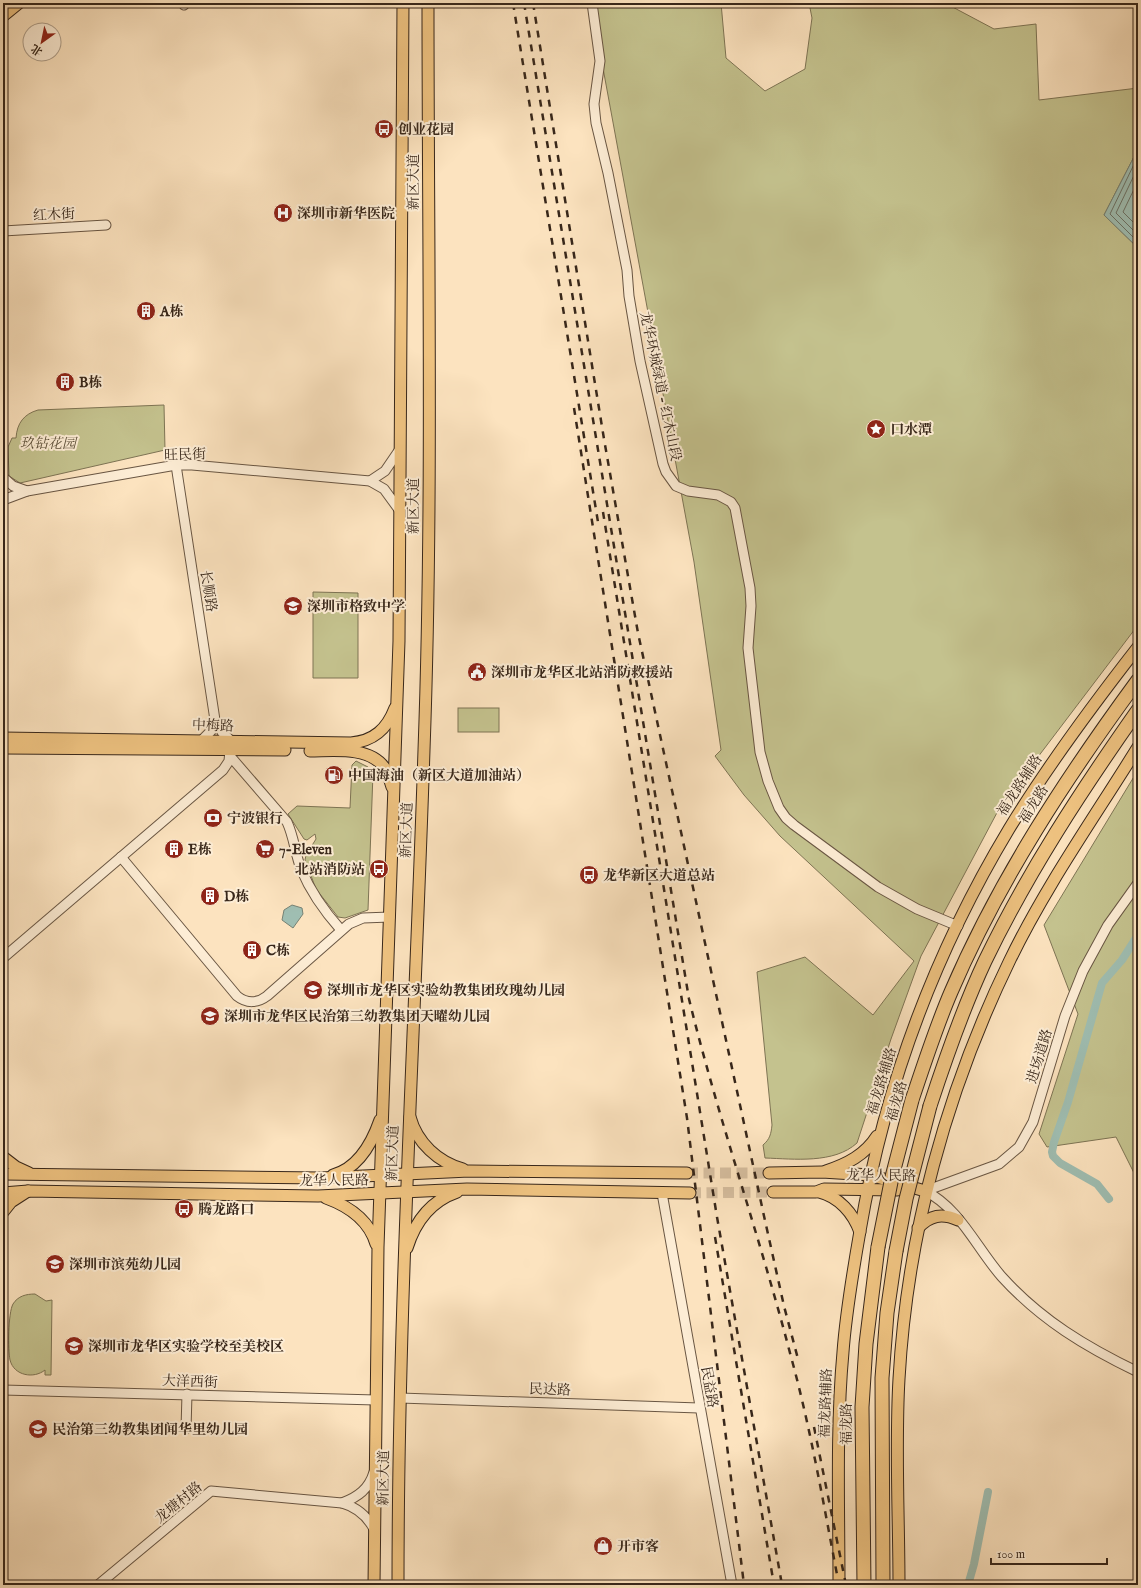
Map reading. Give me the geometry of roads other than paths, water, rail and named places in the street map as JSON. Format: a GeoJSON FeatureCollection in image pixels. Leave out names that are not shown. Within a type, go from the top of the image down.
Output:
{"type":"FeatureCollection","features":[{"type":"Feature","properties":{"kind":"highway","name":"福龙路"},"geometry":{"type":"LineString","coordinates":[[864,1585],[862,1407],[866,1344],[878,1247],[892,1177],[912,1100],[938,1023],[951,991],[1004,885],[1069,777],[1138,680]]}},
{"type":"Feature","properties":{"kind":"highway"},"geometry":{"type":"LineString","coordinates":[[883,1585],[882,1378],[887,1314],[896,1251],[910,1184],[930,1106],[969,997],[1006,920],[1067,813],[1138,710]]}},
{"type":"Feature","properties":{"kind":"main road"},"geometry":{"type":"LineString","coordinates":[[3,16],[20,3]]}},
{"type":"Feature","properties":{"kind":"main road","name":"新区大道"},"geometry":{"type":"LineString","coordinates":[[374,1585],[378,1252],[398,698],[402,3]]}},
{"type":"Feature","properties":{"kind":"main road","name":"新区大道"},"geometry":{"type":"LineString","coordinates":[[398,1585],[400,1398],[406,1191],[424,751],[427,625],[428,3]]}},
{"type":"Feature","properties":{"kind":"main road","name":"福龙路辅路"},"geometry":{"type":"LineString","coordinates":[[839,1585],[839,1442],[842,1354],[848,1302],[870,1175],[899,1070],[953,924],[1035,788],[1085,714],[1138,647]]}},
{"type":"Feature","properties":{"kind":"main road","name":"中梅路"},"geometry":{"type":"LineString","coordinates":[[3,738],[202,740],[230,749],[290,743],[351,743],[364,741],[377,735],[385,727],[395,709],[398,698]]}},
{"type":"Feature","properties":{"kind":"main road"},"geometry":{"type":"LineString","coordinates":[[900,1585],[897,1408],[906,1309],[925,1191],[960,1080],[981,1024],[1010,960],[1058,875],[1138,747]]}},
{"type":"Feature","properties":{"kind":"main road","name":"中梅路"},"geometry":{"type":"LineString","coordinates":[[3,748],[349,751],[378,760],[385,768],[394,796]]}},
{"type":"Feature","properties":{"kind":"main road"},"geometry":{"type":"LineString","coordinates":[[321,1178],[337,1174],[359,1159],[369,1144],[383,1109]]}},
{"type":"Feature","properties":{"kind":"main road"},"geometry":{"type":"LineString","coordinates":[[409,1109],[413,1125],[430,1150],[446,1162],[469,1170]]}},
{"type":"Feature","properties":{"kind":"main road"},"geometry":{"type":"LineString","coordinates":[[822,1172],[859,1156],[869,1148],[883,1128]]}},
{"type":"Feature","properties":{"kind":"main road"},"geometry":{"type":"LineString","coordinates":[[3,1157],[16,1167],[32,1174]]}},
{"type":"Feature","properties":{"kind":"main road","name":"龙华人民路"},"geometry":{"type":"LineString","coordinates":[[3,1174],[321,1178],[381,1176],[407,1173],[469,1170],[687,1173]]}},
{"type":"Feature","properties":{"kind":"main road","name":"龙华人民路"},"geometry":{"type":"LineString","coordinates":[[769,1173],[822,1172],[870,1175],[925,1191]]}},
{"type":"Feature","properties":{"kind":"main road"},"geometry":{"type":"LineString","coordinates":[[404,1260],[413,1232],[426,1212],[444,1197],[467,1189]]}},
{"type":"Feature","properties":{"kind":"main road","name":"龙华人民路"},"geometry":{"type":"LineString","coordinates":[[3,1193],[28,1191],[318,1196],[467,1189],[690,1193]]}},
{"type":"Feature","properties":{"kind":"main road","name":"龙华人民路"},"geometry":{"type":"LineString","coordinates":[[773,1192],[816,1192],[824,1189],[925,1191]]}},
{"type":"Feature","properties":{"kind":"main road"},"geometry":{"type":"LineString","coordinates":[[3,1212],[12,1202],[28,1191]]}},
{"type":"Feature","properties":{"kind":"main road"},"geometry":{"type":"LineString","coordinates":[[816,1192],[827,1194],[844,1206],[856,1222],[860,1232]]}},
{"type":"Feature","properties":{"kind":"main road"},"geometry":{"type":"LineString","coordinates":[[318,1196],[344,1206],[359,1217],[372,1234],[378,1252]]}},
{"type":"Feature","properties":{"kind":"main road"},"geometry":{"type":"LineString","coordinates":[[918,1228],[926,1220],[938,1216],[949,1216],[958,1220]]}},
{"type":"Feature","properties":{"kind":"street","name":"龙华环城绿道 - 红木山段"},"geometry":{"type":"LineString","coordinates":[[592,3],[600,61],[594,104],[596,123],[624,258],[633,324],[657,442],[666,472],[676,486],[688,491],[718,495],[726,498],[735,508],[750,588],[751,606],[748,648],[749,666],[760,752],[773,796],[786,818],[862,875],[897,898],[953,924]]}},
{"type":"Feature","properties":{"kind":"street","name":"红木街"},"geometry":{"type":"LineString","coordinates":[[3,231],[106,225]]}},
{"type":"Feature","properties":{"kind":"street"},"geometry":{"type":"LineString","coordinates":[[400,449],[385,471],[370,481],[384,489],[400,511]]}},
{"type":"Feature","properties":{"kind":"street","name":"旺民街"},"geometry":{"type":"LineString","coordinates":[[3,500],[27,491],[176,465],[370,481]]}},
{"type":"Feature","properties":{"kind":"street","name":"长顺路"},"geometry":{"type":"LineString","coordinates":[[176,465],[215,720]]}},
{"type":"Feature","properties":{"kind":"street"},"geometry":{"type":"LineString","coordinates":[[3,477],[13,486],[27,491]]}},
{"type":"Feature","properties":{"kind":"street"},"geometry":{"type":"LineString","coordinates":[[202,740],[211,731],[215,720]]}},
{"type":"Feature","properties":{"kind":"street"},"geometry":{"type":"LineString","coordinates":[[215,720],[230,749],[287,822],[291,830],[301,868],[312,893],[323,909],[341,930]]}},
{"type":"Feature","properties":{"kind":"street"},"geometry":{"type":"LineString","coordinates":[[3,958],[223,770],[229,762],[230,749]]}},
{"type":"Feature","properties":{"kind":"street"},"geometry":{"type":"LineString","coordinates":[[121,857],[237,996],[246,1001],[258,1000],[267,996],[341,930],[363,918],[390,917]]}},
{"type":"Feature","properties":{"kind":"street","name":"进场道路"},"geometry":{"type":"LineString","coordinates":[[925,1191],[999,1164],[1019,1147],[1033,1122],[1065,1016],[1083,971],[1108,925],[1138,883]]}},
{"type":"Feature","properties":{"kind":"street"},"geometry":{"type":"LineString","coordinates":[[925,1191],[944,1203],[998,1273],[1043,1316],[1094,1351],[1138,1372]]}},
{"type":"Feature","properties":{"kind":"street","name":"民益路"},"geometry":{"type":"LineString","coordinates":[[662,1193],[699,1408],[732,1585]]}},
{"type":"Feature","properties":{"kind":"street","name":"大洋西街"},"geometry":{"type":"LineString","coordinates":[[3,1390],[376,1400]]}},
{"type":"Feature","properties":{"kind":"street"},"geometry":{"type":"LineString","coordinates":[[186,1429],[187,1394]]}},
{"type":"Feature","properties":{"kind":"street","name":"民达路"},"geometry":{"type":"LineString","coordinates":[[400,1398],[699,1408]]}},
{"type":"Feature","properties":{"kind":"street"},"geometry":{"type":"LineString","coordinates":[[342,1503],[358,1496],[366,1488],[375,1467]]}},
{"type":"Feature","properties":{"kind":"street","name":"龙塘村路"},"geometry":{"type":"LineString","coordinates":[[98,1585],[211,1491],[342,1503],[359,1511],[370,1521],[374,1529]]}},
{"type":"Feature","properties":{"kind":"water"},"geometry":{"type":"Polygon","coordinates":[[[1138,149],[1138,248],[1104,215],[1138,149]]]}},
{"type":"Feature","properties":{"kind":"water"},"geometry":{"type":"Polygon","coordinates":[[[292,905],[302,908],[303,914],[293,928],[282,920],[284,910],[292,905]]]}},
{"type":"Feature","properties":{"kind":"waterway"},"geometry":{"type":"LineString","coordinates":[[1109,1199],[1097,1184],[1060,1163],[1053,1156],[1052,1152],[1102,983],[1122,960],[1138,935]]}},
{"type":"Feature","properties":{"kind":"waterway"},"geometry":{"type":"LineString","coordinates":[[968,1585],[974,1564],[988,1492]]}},
{"type":"Feature","properties":{"kind":"tunnel"},"geometry":{"type":"LineString","coordinates":[[687,1173],[769,1173]]}},
{"type":"Feature","properties":{"kind":"tunnel"},"geometry":{"type":"LineString","coordinates":[[690,1193],[773,1192]]}},
{"type":"Feature","properties":{"kind":"railway"},"geometry":{"type":"LineString","coordinates":[[513,3],[598,522]]}},
{"type":"Feature","properties":{"kind":"railway"},"geometry":{"type":"LineString","coordinates":[[524,3],[689,999],[700,1043],[798,1382],[817,1468],[839,1585]]}},
{"type":"Feature","properties":{"kind":"railway"},"geometry":{"type":"LineString","coordinates":[[533,3],[604,439],[638,633],[764,1216],[784,1306],[798,1359]]}},
{"type":"Feature","properties":{"kind":"railway"},"geometry":{"type":"LineString","coordinates":[[574,408],[687,1118],[744,1585]]}},
{"type":"Feature","properties":{"kind":"railway"},"geometry":{"type":"LineString","coordinates":[[603,512],[717,1217],[782,1585]]}},
{"type":"Feature","properties":{"kind":"railway"},"geometry":{"type":"LineString","coordinates":[[715,1237],[774,1585]]}},
{"type":"Feature","properties":{"kind":"railway"},"geometry":{"type":"LineString","coordinates":[[814,1427],[846,1585]]}},
{"type":"Feature","properties":{"kind":"place","name":"创业花园"},"geometry":{"type":"Point","coordinates":[384,129]}},
{"type":"Feature","properties":{"kind":"place","name":"深圳市新华医院"},"geometry":{"type":"Point","coordinates":[283,213]}},
{"type":"Feature","properties":{"kind":"place","name":"A栋"},"geometry":{"type":"Point","coordinates":[146,311]}},
{"type":"Feature","properties":{"kind":"place","name":"B栋"},"geometry":{"type":"Point","coordinates":[65,382]}},
{"type":"Feature","properties":{"kind":"place","name":"口水潭"},"geometry":{"type":"Point","coordinates":[876,429]}},
{"type":"Feature","properties":{"kind":"place","name":"深圳市格致中学"},"geometry":{"type":"Point","coordinates":[293,606]}},
{"type":"Feature","properties":{"kind":"place","name":"深圳市龙华区北站消防救援站"},"geometry":{"type":"Point","coordinates":[477,672]}},
{"type":"Feature","properties":{"kind":"place","name":"中国海油（新区大道加油站）"},"geometry":{"type":"Point","coordinates":[334,775]}},
{"type":"Feature","properties":{"kind":"place","name":"宁波银行"},"geometry":{"type":"Point","coordinates":[213,818]}},
{"type":"Feature","properties":{"kind":"place","name":"E栋"},"geometry":{"type":"Point","coordinates":[174,849]}},
{"type":"Feature","properties":{"kind":"place","name":"7-Eleven"},"geometry":{"type":"Point","coordinates":[265,849]}},
{"type":"Feature","properties":{"kind":"place","name":"北站消防站"},"geometry":{"type":"Point","coordinates":[379,869]}},
{"type":"Feature","properties":{"kind":"place","name":"龙华新区大道总站"},"geometry":{"type":"Point","coordinates":[589,875]}},
{"type":"Feature","properties":{"kind":"place","name":"D栋"},"geometry":{"type":"Point","coordinates":[210,896]}},
{"type":"Feature","properties":{"kind":"place","name":"C栋"},"geometry":{"type":"Point","coordinates":[252,950]}},
{"type":"Feature","properties":{"kind":"place","name":"深圳市龙华区实验幼教集团玫瑰幼儿园"},"geometry":{"type":"Point","coordinates":[313,990]}},
{"type":"Feature","properties":{"kind":"place","name":"深圳市龙华区民治第三幼教集团天曜幼儿园"},"geometry":{"type":"Point","coordinates":[210,1016]}},
{"type":"Feature","properties":{"kind":"place","name":"腾龙路口"},"geometry":{"type":"Point","coordinates":[184,1209]}},
{"type":"Feature","properties":{"kind":"place","name":"深圳市滨苑幼儿园"},"geometry":{"type":"Point","coordinates":[55,1264]}},
{"type":"Feature","properties":{"kind":"place","name":"深圳市龙华区实验学校至美校区"},"geometry":{"type":"Point","coordinates":[74,1346]}},
{"type":"Feature","properties":{"kind":"place","name":"民治第三幼教集团闻华里幼儿园"},"geometry":{"type":"Point","coordinates":[38,1429]}},
{"type":"Feature","properties":{"kind":"place","name":"开市客"},"geometry":{"type":"Point","coordinates":[603,1546]}},
{"type":"Feature","properties":{"kind":"park label","name":"玖钻花园"},"geometry":{"type":"Point","coordinates":[48,443]}}]}
